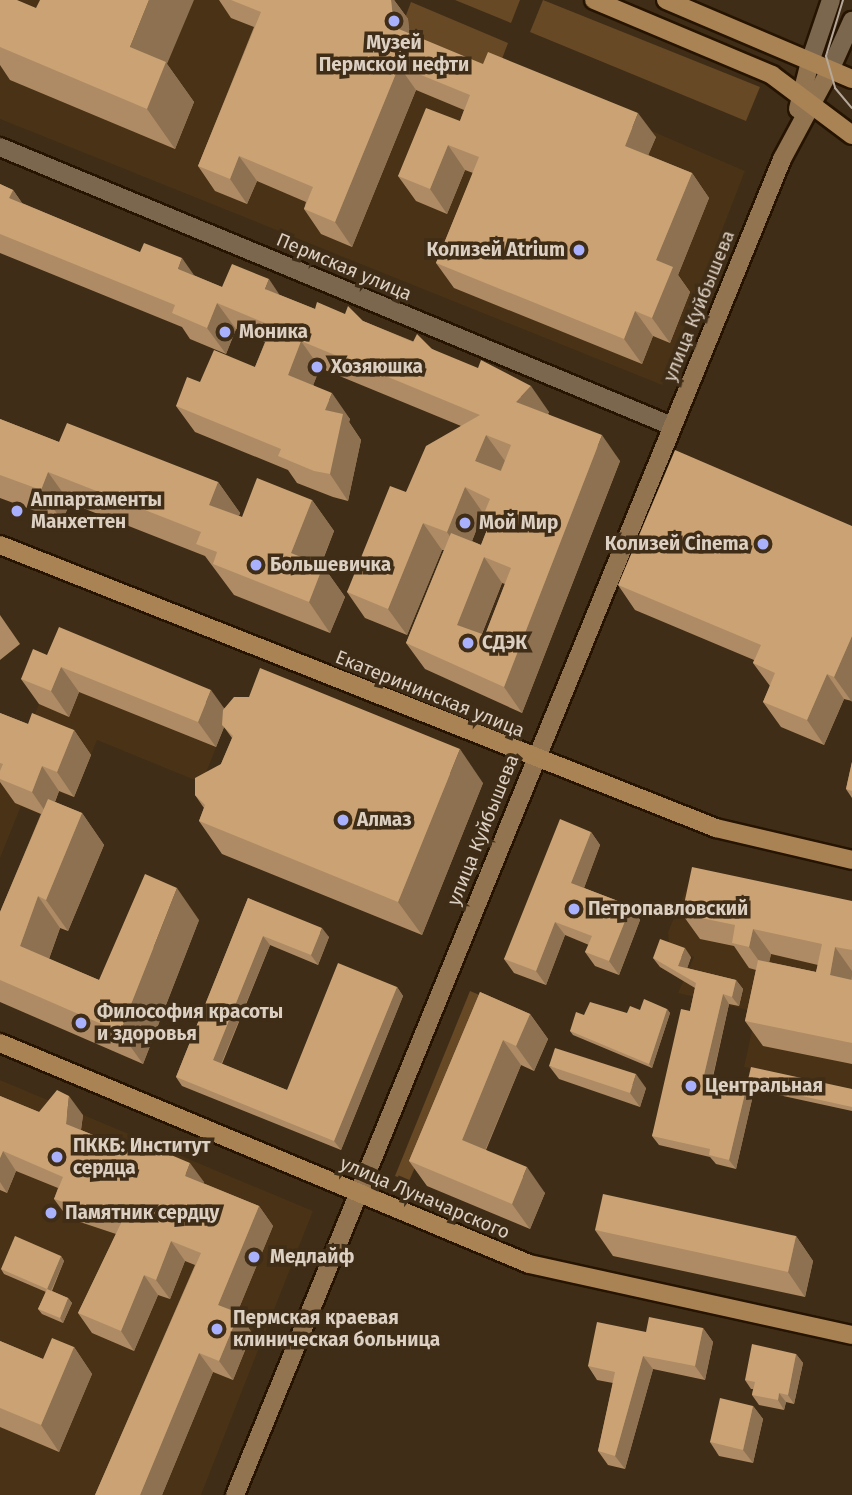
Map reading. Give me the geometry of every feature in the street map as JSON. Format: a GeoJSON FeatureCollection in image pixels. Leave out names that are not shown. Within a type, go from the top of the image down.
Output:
{"type":"FeatureCollection","features":[{"type":"Feature","properties":{"kind":"main road"},"geometry":{"type":"LineString","coordinates":[[594,0],[753,66],[805,97],[852,135]]}},
{"type":"Feature","properties":{"kind":"main road"},"geometry":{"type":"LineString","coordinates":[[666,0],[852,78]]}},
{"type":"Feature","properties":{"kind":"main road","name":"улица Куйбышева"},"geometry":{"type":"LineString","coordinates":[[235,1495],[534,758],[789,143],[805,97],[810,62]]}},
{"type":"Feature","properties":{"kind":"main road","name":"улица Куйбышева"},"geometry":{"type":"LineString","coordinates":[[805,97],[830,70]]}},
{"type":"Feature","properties":{"kind":"main road","name":"Екатерининская улица"},"geometry":{"type":"LineString","coordinates":[[0,545],[716,828],[852,860]]}},
{"type":"Feature","properties":{"kind":"main road","name":"улица Луначарского"},"geometry":{"type":"LineString","coordinates":[[0,1043],[358,1194],[558,1273],[852,1335]]}},
{"type":"Feature","properties":{"kind":"street","name":"улица Куйбышева"},"geometry":{"type":"LineString","coordinates":[[810,62],[831,0]]}},
{"type":"Feature","properties":{"kind":"street","name":"улица Куйбышева"},"geometry":{"type":"LineString","coordinates":[[830,70],[852,20]]}},
{"type":"Feature","properties":{"kind":"street"},"geometry":{"type":"LineString","coordinates":[[842,45],[852,78]]}},
{"type":"Feature","properties":{"kind":"street","name":"Пермская улица"},"geometry":{"type":"LineString","coordinates":[[0,147],[672,426]]}},
{"type":"Feature","properties":{"kind":"shaded area"},"geometry":{"type":"Polygon","coordinates":[[[0,0],[347,0],[745,171],[662,385],[0,119],[0,0]]]}},
{"type":"Feature","properties":{"kind":"shaded area"},"geometry":{"type":"Polygon","coordinates":[[[455,0],[520,0],[511,23],[455,0]]]}},
{"type":"Feature","properties":{"kind":"shaded area"},"geometry":{"type":"Polygon","coordinates":[[[543,0],[760,87],[746,121],[530,32],[543,0]]]}},
{"type":"Feature","properties":{"kind":"shaded area"},"geometry":{"type":"Polygon","coordinates":[[[411,2],[508,43],[492,85],[412,52],[405,18],[411,2]]]}},
{"type":"Feature","properties":{"kind":"shaded area"},"geometry":{"type":"Polygon","coordinates":[[[51,675],[229,715],[202,783],[97,740],[74,797],[59,792],[49,817],[21,806],[0,858],[0,731],[24,740],[51,675]]]}},
{"type":"Feature","properties":{"kind":"shaded area"},"geometry":{"type":"Polygon","coordinates":[[[690,880],[852,916],[852,1090],[744,1067],[756,1012],[678,993],[694,957],[669,947],[668,932],[690,880]]]}},
{"type":"Feature","properties":{"kind":"shaded area"},"geometry":{"type":"Polygon","coordinates":[[[470,991],[489,999],[409,1181],[395,1176],[470,991]]]}},
{"type":"Feature","properties":{"kind":"shaded area"},"geometry":{"type":"Polygon","coordinates":[[[0,1080],[313,1211],[201,1495],[0,1495],[0,1080]]]}},
{"type":"Feature","properties":{"kind":"building"},"geometry":{"type":"Polygon","coordinates":[[[0,0],[17,0],[36,8],[40,0],[149,0],[130,47],[166,62],[147,109],[0,47],[0,0]]]}},
{"type":"Feature","properties":{"kind":"building"},"geometry":{"type":"Polygon","coordinates":[[[231,0],[391,0],[394,27],[483,64],[488,52],[638,113],[625,146],[692,173],[656,260],[673,267],[652,318],[635,311],[624,339],[436,263],[479,157],[448,145],[430,189],[398,176],[426,108],[460,121],[470,95],[399,66],[335,222],[304,209],[313,187],[239,156],[230,179],[198,166],[261,12],[231,0]]]}},
{"type":"Feature","properties":{"kind":"building"},"geometry":{"type":"Polygon","coordinates":[[[0,184],[13,190],[9,198],[140,252],[144,243],[182,258],[178,269],[222,287],[232,264],[269,279],[265,289],[315,309],[317,302],[345,314],[348,306],[363,321],[413,342],[417,334],[432,349],[478,368],[481,360],[531,386],[516,402],[602,435],[504,687],[406,643],[451,533],[481,545],[493,514],[485,511],[490,499],[465,487],[447,532],[423,523],[388,609],[347,592],[390,486],[406,492],[426,446],[480,415],[301,341],[288,375],[332,393],[325,410],[343,414],[330,474],[314,471],[278,456],[281,449],[176,406],[187,377],[200,382],[214,350],[255,367],[268,336],[260,333],[265,323],[217,303],[207,328],[172,313],[175,305],[0,234],[0,184]],[[486,435],[475,461],[501,471],[511,445],[486,435]],[[484,557],[457,625],[485,635],[511,568],[484,557]]]}},
{"type":"Feature","properties":{"kind":"building"},"geometry":{"type":"Polygon","coordinates":[[[0,419],[59,442],[67,423],[218,482],[209,505],[242,517],[257,478],[312,500],[291,553],[323,566],[309,602],[213,564],[217,552],[196,544],[201,532],[48,472],[41,490],[0,475],[0,419]]]}},
{"type":"Feature","properties":{"kind":"building","name":"Колизей Cinema"},"geometry":{"type":"Polygon","coordinates":[[[675,450],[852,526],[852,636],[834,677],[827,674],[807,720],[763,702],[775,673],[753,663],[761,645],[618,585],[675,450]]]}},
{"type":"Feature","properties":{"kind":"building"},"geometry":{"type":"Polygon","coordinates":[[[59,627],[211,690],[198,722],[61,667],[51,691],[21,679],[33,649],[47,655],[59,627]]]}},
{"type":"Feature","properties":{"kind":"building","name":"Алмаз"},"geometry":{"type":"Polygon","coordinates":[[[260,668],[460,749],[398,902],[199,821],[205,805],[195,795],[195,778],[221,764],[233,736],[222,725],[223,710],[234,697],[249,697],[260,668]]]}},
{"type":"Feature","properties":{"kind":"building"},"geometry":{"type":"Polygon","coordinates":[[[0,713],[28,724],[32,713],[74,730],[57,772],[42,766],[32,792],[0,779],[3,764],[0,763],[0,713]]]}},
{"type":"Feature","properties":{"kind":"building"},"geometry":{"type":"Polygon","coordinates":[[[852,762],[852,791],[846,789],[852,762]]]}},
{"type":"Feature","properties":{"kind":"building"},"geometry":{"type":"Polygon","coordinates":[[[48,799],[82,813],[46,900],[38,896],[20,946],[99,980],[145,874],[177,888],[120,1032],[0,980],[0,912],[48,799]]]}},
{"type":"Feature","properties":{"kind":"building","name":"Петропавловский"},"geometry":{"type":"Polygon","coordinates":[[[560,819],[591,832],[571,883],[631,906],[609,961],[585,952],[592,936],[555,922],[536,971],[504,959],[560,819]]]}},
{"type":"Feature","properties":{"kind":"building"},"geometry":{"type":"Polygon","coordinates":[[[692,867],[852,901],[852,950],[835,947],[830,975],[852,980],[852,1043],[745,1021],[758,960],[816,972],[822,944],[753,929],[749,947],[732,943],[735,925],[682,914],[692,867]]]}},
{"type":"Feature","properties":{"kind":"building"},"geometry":{"type":"Polygon","coordinates":[[[248,898],[322,928],[311,955],[263,936],[213,1060],[287,1090],[338,963],[397,987],[334,1141],[176,1077],[248,898]]]}},
{"type":"Feature","properties":{"kind":"building"},"geometry":{"type":"Polygon","coordinates":[[[660,939],[685,948],[678,966],[736,980],[732,997],[723,994],[704,1075],[747,1085],[729,1160],[709,1155],[710,1149],[652,1136],[681,1009],[690,1011],[696,983],[653,958],[660,939]]]}},
{"type":"Feature","properties":{"kind":"building"},"geometry":{"type":"Polygon","coordinates":[[[480,992],[530,1014],[516,1046],[503,1040],[462,1140],[527,1167],[512,1204],[409,1161],[480,992]]]}},
{"type":"Feature","properties":{"kind":"building"},"geometry":{"type":"Polygon","coordinates":[[[644,999],[667,1009],[649,1064],[570,1031],[576,1012],[584,1015],[590,1002],[627,1013],[630,1006],[640,1010],[644,999]]]}},
{"type":"Feature","properties":{"kind":"building"},"geometry":{"type":"Polygon","coordinates":[[[555,1048],[636,1074],[630,1093],[549,1066],[555,1048]]]}},
{"type":"Feature","properties":{"kind":"building"},"geometry":{"type":"Polygon","coordinates":[[[751,1067],[852,1089],[852,1107],[747,1084],[751,1067]]]}},
{"type":"Feature","properties":{"kind":"building"},"geometry":{"type":"Polygon","coordinates":[[[57,1090],[69,1096],[66,1124],[133,1151],[138,1141],[190,1163],[185,1176],[259,1206],[218,1305],[239,1313],[219,1361],[199,1353],[140,1495],[95,1495],[201,1253],[171,1241],[156,1280],[144,1275],[121,1331],[78,1313],[122,1221],[54,1199],[63,1177],[3,1151],[0,1158],[0,1096],[39,1112],[57,1090]]]}},
{"type":"Feature","properties":{"kind":"building"},"geometry":{"type":"Polygon","coordinates":[[[603,1194],[796,1236],[788,1272],[595,1230],[603,1194]]]}},
{"type":"Feature","properties":{"kind":"building"},"geometry":{"type":"Polygon","coordinates":[[[15,1236],[61,1256],[47,1289],[1,1269],[15,1236]]]}},
{"type":"Feature","properties":{"kind":"building"},"geometry":{"type":"Polygon","coordinates":[[[47,1289],[68,1298],[60,1318],[38,1309],[47,1289]]]}},
{"type":"Feature","properties":{"kind":"building"},"geometry":{"type":"Polygon","coordinates":[[[649,1317],[703,1328],[695,1366],[643,1356],[615,1456],[598,1451],[615,1372],[588,1366],[597,1322],[646,1332],[649,1317]]]}},
{"type":"Feature","properties":{"kind":"building"},"geometry":{"type":"Polygon","coordinates":[[[52,1338],[74,1347],[41,1425],[0,1408],[0,1341],[43,1359],[52,1338]]]}},
{"type":"Feature","properties":{"kind":"building"},"geometry":{"type":"Polygon","coordinates":[[[752,1344],[796,1354],[788,1395],[779,1393],[778,1400],[752,1395],[755,1382],[745,1380],[752,1344]]]}},
{"type":"Feature","properties":{"kind":"building"},"geometry":{"type":"Polygon","coordinates":[[[720,1398],[753,1406],[743,1450],[710,1442],[720,1398]]]}},
{"type":"Feature","properties":{"kind":"tram line"},"geometry":{"type":"LineString","coordinates":[[843,0],[826,56],[835,88],[852,108]]}},
{"type":"Feature","properties":{"kind":"place","name":"Музей Пермской нефти"},"geometry":{"type":"Point","coordinates":[394,21]}},
{"type":"Feature","properties":{"kind":"place","name":"Колизей Atrium"},"geometry":{"type":"Point","coordinates":[579,250]}},
{"type":"Feature","properties":{"kind":"place","name":"Моника"},"geometry":{"type":"Point","coordinates":[225,332]}},
{"type":"Feature","properties":{"kind":"place","name":"Хозяюшка"},"geometry":{"type":"Point","coordinates":[317,367]}},
{"type":"Feature","properties":{"kind":"place","name":"Аппартаменты Манхеттен"},"geometry":{"type":"Point","coordinates":[17,511]}},
{"type":"Feature","properties":{"kind":"place","name":"Мой Мир"},"geometry":{"type":"Point","coordinates":[465,523]}},
{"type":"Feature","properties":{"kind":"place","name":"Колизей Cinema"},"geometry":{"type":"Point","coordinates":[763,544]}},
{"type":"Feature","properties":{"kind":"place","name":"Большевичка"},"geometry":{"type":"Point","coordinates":[256,565]}},
{"type":"Feature","properties":{"kind":"place","name":"СДЭК"},"geometry":{"type":"Point","coordinates":[468,643]}},
{"type":"Feature","properties":{"kind":"place","name":"Алмаз"},"geometry":{"type":"Point","coordinates":[343,820]}},
{"type":"Feature","properties":{"kind":"place","name":"Петропавловский"},"geometry":{"type":"Point","coordinates":[574,909]}},
{"type":"Feature","properties":{"kind":"place","name":"Философия красоты и здоровья"},"geometry":{"type":"Point","coordinates":[81,1023]}},
{"type":"Feature","properties":{"kind":"place","name":"Центральная"},"geometry":{"type":"Point","coordinates":[691,1086]}},
{"type":"Feature","properties":{"kind":"place","name":"ПККБ: Институт сердца"},"geometry":{"type":"Point","coordinates":[57,1157]}},
{"type":"Feature","properties":{"kind":"place","name":"Памятник сердцу"},"geometry":{"type":"Point","coordinates":[51,1213]}},
{"type":"Feature","properties":{"kind":"place","name":"Медлайф"},"geometry":{"type":"Point","coordinates":[254,1257]}},
{"type":"Feature","properties":{"kind":"place","name":"Пермская краевая клиническая больница"},"geometry":{"type":"Point","coordinates":[217,1329]}}]}
